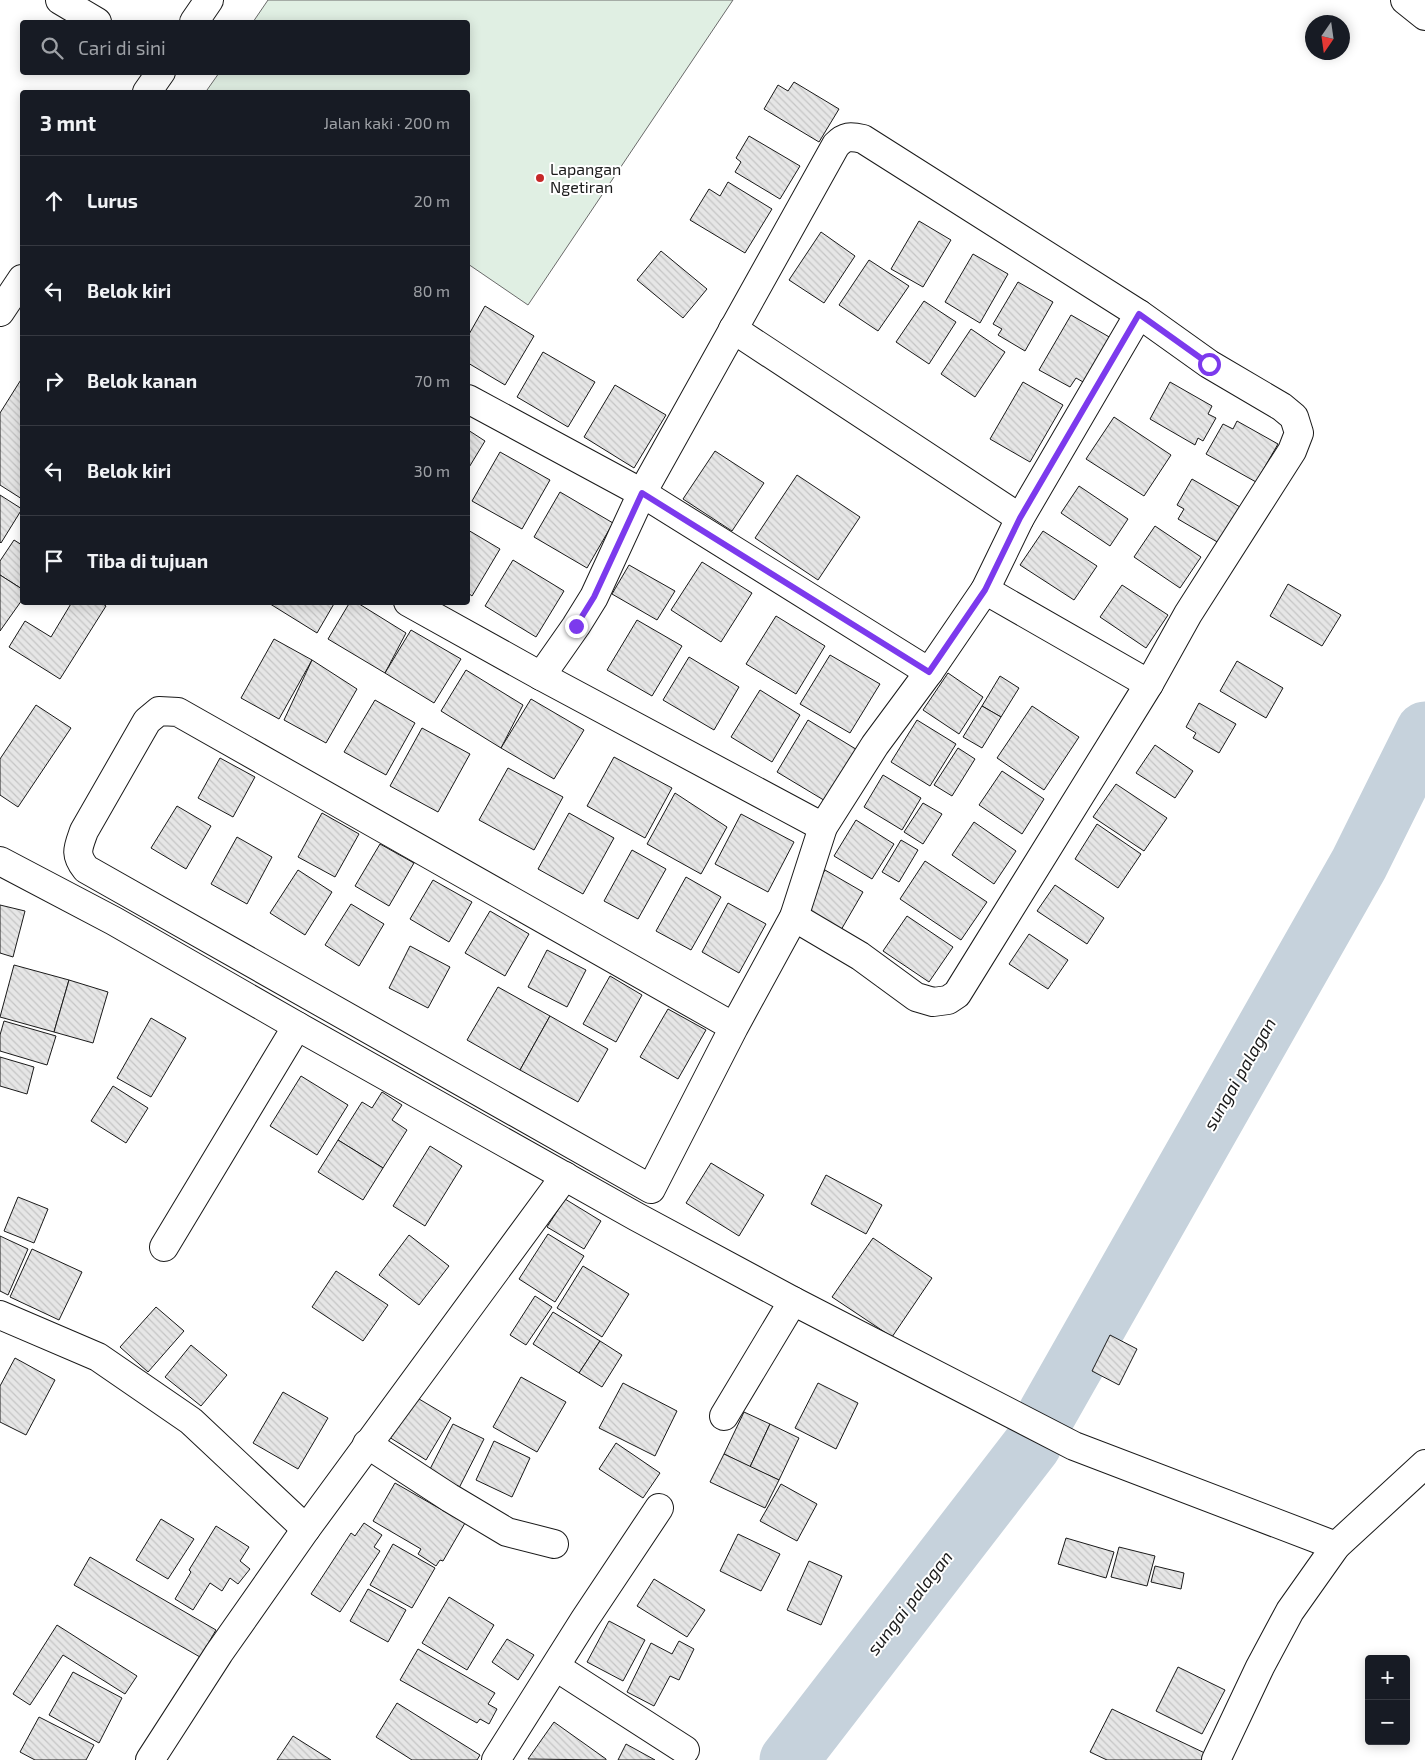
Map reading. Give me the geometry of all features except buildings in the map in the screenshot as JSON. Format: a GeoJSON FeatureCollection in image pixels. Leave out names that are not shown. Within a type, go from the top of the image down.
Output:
{"type":"FeatureCollection","features":[{"type":"Feature","properties":{"kind":"street"},"geometry":{"type":"LineString","coordinates":[[60,0],[94,20]]}},
{"type":"Feature","properties":{"kind":"street"},"geometry":{"type":"LineString","coordinates":[[195,20],[209,0]]}},
{"type":"Feature","properties":{"kind":"street"},"geometry":{"type":"LineString","coordinates":[[1405,0],[1425,16]]}},
{"type":"Feature","properties":{"kind":"street"},"geometry":{"type":"LineString","coordinates":[[148,90],[159,75]]}},
{"type":"Feature","properties":{"kind":"street"},"geometry":{"type":"LineString","coordinates":[[541,676],[594,597],[642,493],[836,145],[843,139],[851,136],[863,139],[1139,314],[1209,364],[1282,407],[1294,417],[1299,433],[1292,452],[1188,614],[1149,684],[957,994],[948,1000],[933,1002],[916,997],[860,956],[794,917]]}},
{"type":"Feature","properties":{"kind":"street"},"geometry":{"type":"LineString","coordinates":[[0,312],[20,282]]}},
{"type":"Feature","properties":{"kind":"street"},"geometry":{"type":"LineString","coordinates":[[734,1027],[178,712],[159,711],[147,721],[84,832],[77,853],[86,869],[651,1189],[734,1027],[794,917],[823,827],[875,745],[929,672],[985,590],[1020,518],[1139,314]]}},
{"type":"Feature","properties":{"kind":"street"},"geometry":{"type":"LineString","coordinates":[[733,329],[1020,518]]}},
{"type":"Feature","properties":{"kind":"street"},"geometry":{"type":"LineString","coordinates":[[470,400],[642,493],[929,672]]}},
{"type":"Feature","properties":{"kind":"street"},"geometry":{"type":"LineString","coordinates":[[985,590],[1149,684]]}},
{"type":"Feature","properties":{"kind":"street"},"geometry":{"type":"LineString","coordinates":[[413,605],[541,676],[823,827]]}},
{"type":"Feature","properties":{"kind":"street"},"geometry":{"type":"LineString","coordinates":[[0,861],[114,921],[296,1026],[793,1301],[1074,1446],[1336,1546]]}},
{"type":"Feature","properties":{"kind":"street"},"geometry":{"type":"LineString","coordinates":[[241,994],[257,966]]}},
{"type":"Feature","properties":{"kind":"street"},"geometry":{"type":"LineString","coordinates":[[164,1247],[296,1026]]}},
{"type":"Feature","properties":{"kind":"street"},"geometry":{"type":"LineString","coordinates":[[150,1760],[306,1529],[565,1176]]}},
{"type":"Feature","properties":{"kind":"street"},"geometry":{"type":"LineString","coordinates":[[724,1416],[793,1301]]}},
{"type":"Feature","properties":{"kind":"street"},"geometry":{"type":"LineString","coordinates":[[0,1315],[98,1357],[121,1373],[191,1422],[306,1529]]}},
{"type":"Feature","properties":{"kind":"street"},"geometry":{"type":"LineString","coordinates":[[367,1444],[450,1498],[507,1532],[554,1544]]}},
{"type":"Feature","properties":{"kind":"street"},"geometry":{"type":"LineString","coordinates":[[1216,1760],[1260,1667],[1290,1611],[1336,1546],[1425,1464]]}},
{"type":"Feature","properties":{"kind":"street"},"geometry":{"type":"LineString","coordinates":[[496,1760],[659,1508]]}},
{"type":"Feature","properties":{"kind":"street"},"geometry":{"type":"LineString","coordinates":[[556,1667],[685,1750]]}},
{"type":"Feature","properties":{"kind":"green space","name":"Lapangan Ngetiran"},"geometry":{"type":"Polygon","coordinates":[[[268,0],[733,0],[528,305],[470,265],[470,90],[207,90],[218,75],[470,75],[470,20],[254,20],[268,0]]]}},
{"type":"Feature","properties":{"kind":"waterway","name":"sungai palagan"},"geometry":{"type":"LineString","coordinates":[[1047,1414],[1359,864],[1425,731]]}},
{"type":"Feature","properties":{"kind":"waterway","name":"sungai palagan"},"geometry":{"type":"LineString","coordinates":[[789,1760],[1032,1445]]}},
{"type":"Feature","properties":{"kind":"place","name":"Lapangan Ngetiran"},"geometry":{"type":"Point","coordinates":[540,178]}},
{"type":"Feature","properties":{"kind":"route"},"geometry":{"type":"LineString","coordinates":[[576,626],[594,597],[642,493],[929,672],[985,590],[1020,518],[1139,314],[1209,364]]}}]}
